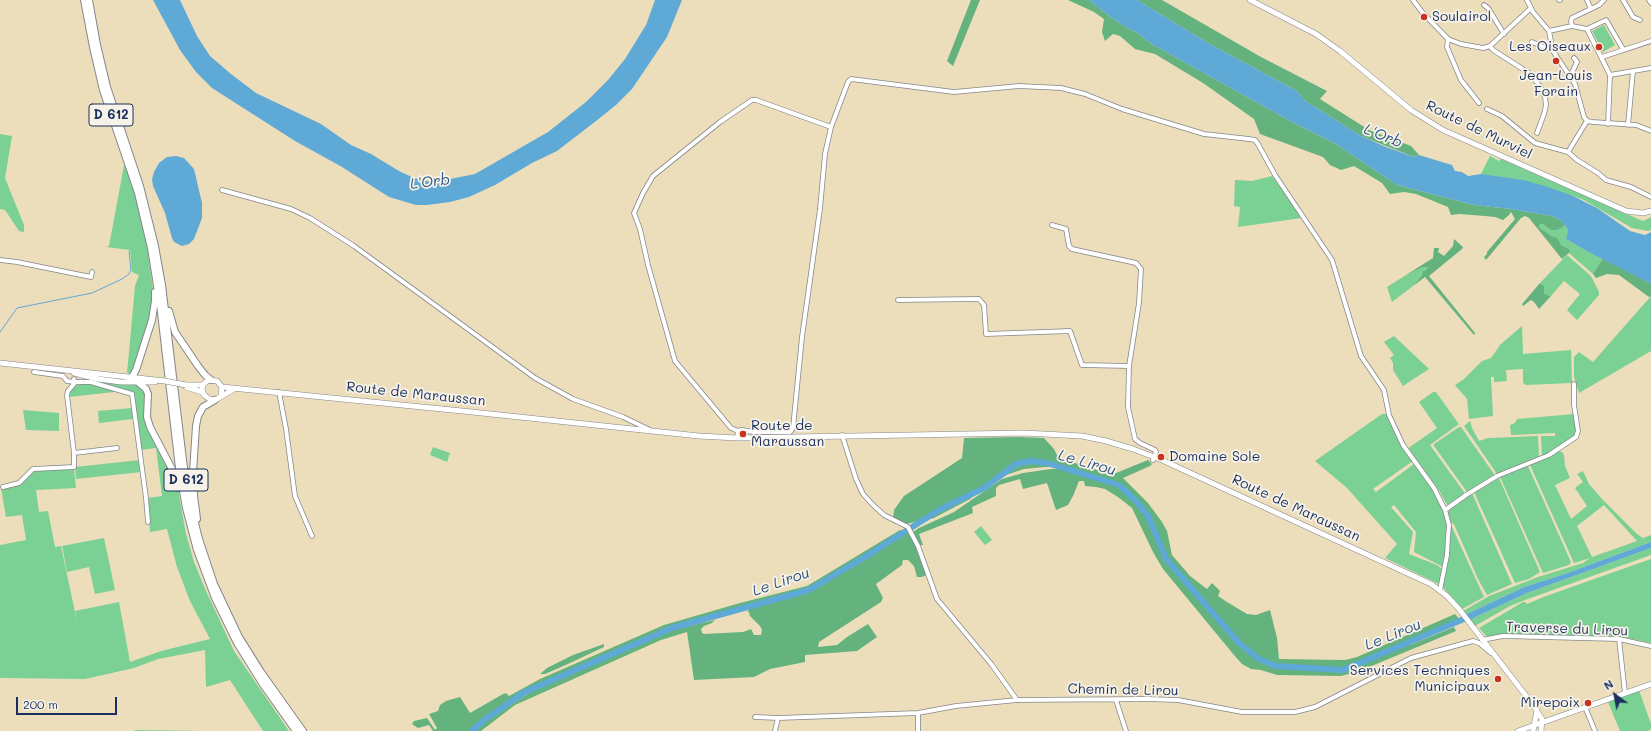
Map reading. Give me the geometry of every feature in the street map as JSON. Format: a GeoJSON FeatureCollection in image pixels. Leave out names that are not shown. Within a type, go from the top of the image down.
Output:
{"type":"FeatureCollection","features":[{"type":"Feature","properties":{"kind":"highway","name":"D 612"},"geometry":{"type":"LineString","coordinates":[[84,0],[92,47],[101,83],[138,194],[155,258],[179,468],[186,508],[202,565],[222,614],[251,666],[296,731]]}},
{"type":"Feature","properties":{"kind":"highway","name":"D 612"},"geometry":{"type":"LineString","coordinates":[[89,0],[97,45],[107,87],[144,200],[155,258],[185,479],[193,520],[219,596],[239,637],[261,672],[303,731]]}},
{"type":"Feature","properties":{"kind":"highway"},"geometry":{"type":"LineString","coordinates":[[132,377],[138,363],[154,309],[155,293],[151,264],[155,258],[162,265],[173,327],[198,366],[205,375],[212,380]]}},
{"type":"Feature","properties":{"kind":"highway"},"geometry":{"type":"LineString","coordinates":[[140,383],[146,389],[148,394],[147,417],[150,427],[178,482],[182,500],[186,508]]}},
{"type":"Feature","properties":{"kind":"highway"},"geometry":{"type":"LineString","coordinates":[[202,548],[194,496],[193,472],[196,426],[198,416],[203,407],[215,400]]}},
{"type":"Feature","properties":{"kind":"main road","name":"Route de Murviel"},"geometry":{"type":"LineString","coordinates":[[1250,0],[1316,34],[1340,51],[1382,87],[1421,116],[1456,135],[1626,211],[1643,213],[1651,212]]}},
{"type":"Feature","properties":{"kind":"main road"},"geometry":{"type":"LineString","coordinates":[[0,363],[165,382],[186,386],[202,392],[208,399],[215,400],[235,389]]}},
{"type":"Feature","properties":{"kind":"main road"},"geometry":{"type":"LineString","coordinates":[[32,366],[98,379],[140,383],[165,382]]}},
{"type":"Feature","properties":{"kind":"main road"},"geometry":{"type":"LineString","coordinates":[[186,386],[203,385],[212,380],[220,382],[222,387],[221,396]]}},
{"type":"Feature","properties":{"kind":"main road"},"geometry":{"type":"LineString","coordinates":[[202,392],[203,385]]}},
{"type":"Feature","properties":{"kind":"main road","name":"Route de Maraussan"},"geometry":{"type":"LineString","coordinates":[[222,387],[654,432],[738,438],[1024,433],[1075,436],[1154,458],[1438,589],[1447,596],[1461,612],[1537,710],[1542,722]]}},
{"type":"Feature","properties":{"kind":"main road"},"geometry":{"type":"LineString","coordinates":[[1518,731],[1533,728],[1542,722],[1651,684]]}},
{"type":"Feature","properties":{"kind":"main road"},"geometry":{"type":"LineString","coordinates":[[1533,728],[1537,710]]}},
{"type":"Feature","properties":{"kind":"main road"},"geometry":{"type":"LineString","coordinates":[[1542,722],[1542,731]]}},
{"type":"Feature","properties":{"kind":"street"},"geometry":{"type":"LineString","coordinates":[[1413,0],[1422,12],[1448,39],[1476,47],[1490,46],[1531,8]]}},
{"type":"Feature","properties":{"kind":"street"},"geometry":{"type":"LineString","coordinates":[[1527,0],[1531,8],[1549,31],[1553,51],[1577,88],[1584,117],[1587,121],[1608,124],[1636,125],[1651,131]]}},
{"type":"Feature","properties":{"kind":"street"},"geometry":{"type":"LineString","coordinates":[[1587,0],[1591,9]]}},
{"type":"Feature","properties":{"kind":"street"},"geometry":{"type":"LineString","coordinates":[[1572,26],[1572,18],[1591,9],[1604,0]]}},
{"type":"Feature","properties":{"kind":"street"},"geometry":{"type":"LineString","coordinates":[[1623,0],[1633,17],[1640,20]]}},
{"type":"Feature","properties":{"kind":"street"},"geometry":{"type":"LineString","coordinates":[[1484,5],[1488,8],[1504,34]]}},
{"type":"Feature","properties":{"kind":"street"},"geometry":{"type":"LineString","coordinates":[[1549,31],[1572,26],[1587,29],[1606,20],[1623,49]]}},
{"type":"Feature","properties":{"kind":"street"},"geometry":{"type":"LineString","coordinates":[[1587,29],[1602,56],[1610,75],[1608,124]]}},
{"type":"Feature","properties":{"kind":"street"},"geometry":{"type":"LineString","coordinates":[[1448,39],[1447,47],[1461,80],[1479,103]]}},
{"type":"Feature","properties":{"kind":"street"},"geometry":{"type":"LineString","coordinates":[[1602,56],[1651,41]]}},
{"type":"Feature","properties":{"kind":"street"},"geometry":{"type":"LineString","coordinates":[[1532,42],[1553,51]]}},
{"type":"Feature","properties":{"kind":"street"},"geometry":{"type":"LineString","coordinates":[[1490,46],[1493,50],[1532,76],[1540,86],[1545,97],[1546,106],[1537,133]]}},
{"type":"Feature","properties":{"kind":"street"},"geometry":{"type":"LineString","coordinates":[[1570,76],[1577,62],[1574,58]]}},
{"type":"Feature","properties":{"kind":"street"},"geometry":{"type":"LineString","coordinates":[[1610,75],[1651,68]]}},
{"type":"Feature","properties":{"kind":"street"},"geometry":{"type":"LineString","coordinates":[[1628,125],[1633,71]]}},
{"type":"Feature","properties":{"kind":"street"},"geometry":{"type":"LineString","coordinates":[[830,126],[756,100],[752,100],[720,122],[653,176],[634,213],[640,229],[648,265],[675,361],[731,428],[737,431],[742,430],[753,432],[790,432],[793,428],[802,337],[819,216],[824,154],[830,126],[848,82],[851,79],[954,92],[1019,86],[1061,88],[1084,94],[1122,109],[1204,134],[1255,140],[1275,176],[1332,260],[1361,356],[1384,390],[1389,415],[1403,445],[1434,488],[1446,510],[1449,525],[1448,537],[1446,555],[1438,589]]}},
{"type":"Feature","properties":{"kind":"street"},"geometry":{"type":"LineString","coordinates":[[1487,109],[1502,116],[1535,143],[1568,152],[1606,180],[1631,186],[1651,197]]}},
{"type":"Feature","properties":{"kind":"street"},"geometry":{"type":"LineString","coordinates":[[1568,152],[1587,121]]}},
{"type":"Feature","properties":{"kind":"street"},"geometry":{"type":"LineString","coordinates":[[222,190],[291,209],[310,218],[354,246],[535,378],[573,399],[623,416],[654,432]]}},
{"type":"Feature","properties":{"kind":"street"},"geometry":{"type":"LineString","coordinates":[[1052,225],[1066,229],[1069,246],[1072,249],[1136,263],[1140,266],[1139,303],[1129,366],[1128,408],[1135,439],[1155,450],[1156,452],[1154,458]]}},
{"type":"Feature","properties":{"kind":"street"},"geometry":{"type":"LineString","coordinates":[[0,260],[91,277],[92,272]]}},
{"type":"Feature","properties":{"kind":"street"},"geometry":{"type":"LineString","coordinates":[[898,300],[979,299],[984,305],[986,334],[1070,331],[1082,365],[1129,366]]}},
{"type":"Feature","properties":{"kind":"street"},"geometry":{"type":"LineString","coordinates":[[34,372],[63,376],[68,380],[91,382],[132,394],[148,522]]}},
{"type":"Feature","properties":{"kind":"street"},"geometry":{"type":"LineString","coordinates":[[72,373],[74,381]]}},
{"type":"Feature","properties":{"kind":"street"},"geometry":{"type":"LineString","coordinates":[[3,487],[19,483],[31,469],[74,467],[74,453],[67,395],[78,374]]}},
{"type":"Feature","properties":{"kind":"street"},"geometry":{"type":"LineString","coordinates":[[1446,510],[1466,494],[1497,476],[1550,455],[1576,437],[1578,431],[1574,405],[1574,384]]}},
{"type":"Feature","properties":{"kind":"street"},"geometry":{"type":"LineString","coordinates":[[279,392],[286,429],[295,496],[312,536]]}},
{"type":"Feature","properties":{"kind":"street"},"geometry":{"type":"LineString","coordinates":[[737,431],[738,438]]}},
{"type":"Feature","properties":{"kind":"street"},"geometry":{"type":"LineString","coordinates":[[842,435],[856,479],[863,494],[884,515],[908,527],[918,546],[938,598],[992,665],[1017,700]]}},
{"type":"Feature","properties":{"kind":"street"},"geometry":{"type":"LineString","coordinates":[[74,453],[117,448]]}},
{"type":"Feature","properties":{"kind":"street","name":"Traverse du Lirou"},"geometry":{"type":"LineString","coordinates":[[1482,640],[1503,636],[1619,639],[1651,646]]}},
{"type":"Feature","properties":{"kind":"street"},"geometry":{"type":"LineString","coordinates":[[1619,639],[1625,693]]}},
{"type":"Feature","properties":{"kind":"street","name":"Chemin de Lirou"},"geometry":{"type":"LineString","coordinates":[[755,717],[778,718],[918,712],[986,702],[1017,700],[1178,700],[1242,712],[1295,712],[1315,707],[1411,658],[1473,641],[1479,643],[1495,656]]}},
{"type":"Feature","properties":{"kind":"street"},"geometry":{"type":"LineString","coordinates":[[1116,700],[1126,731]]}},
{"type":"Feature","properties":{"kind":"street"},"geometry":{"type":"LineString","coordinates":[[1585,707],[1595,731]]}},
{"type":"Feature","properties":{"kind":"street"},"geometry":{"type":"LineString","coordinates":[[918,712],[918,731]]}},
{"type":"Feature","properties":{"kind":"street"},"geometry":{"type":"LineString","coordinates":[[775,731],[778,718]]}},
{"type":"Feature","properties":{"kind":"green space"},"geometry":{"type":"Polygon","coordinates":[[[971,0],[980,0],[953,66],[947,61],[971,0]]]}},
{"type":"Feature","properties":{"kind":"green space"},"geometry":{"type":"Polygon","coordinates":[[[1068,0],[1089,0],[1125,27],[1136,32],[1150,43],[1292,122],[1336,144],[1397,185],[1474,205],[1511,209],[1552,216],[1562,221],[1565,225],[1556,230],[1551,230],[1543,224],[1539,225],[1540,228],[1551,236],[1557,238],[1561,245],[1570,250],[1569,253],[1562,259],[1529,218],[1525,216],[1521,218],[1486,260],[1484,257],[1487,252],[1515,219],[1511,212],[1503,220],[1485,216],[1459,214],[1451,215],[1448,207],[1416,194],[1404,192],[1390,194],[1382,183],[1354,166],[1341,170],[1330,165],[1323,157],[1260,134],[1254,119],[1203,83],[1155,54],[1135,49],[1120,36],[1113,34],[1105,41],[1102,32],[1104,19],[1094,12],[1068,0]]]}},
{"type":"Feature","properties":{"kind":"green space"},"geometry":{"type":"Polygon","coordinates":[[[1137,0],[1162,0],[1261,57],[1327,91],[1320,99],[1369,130],[1411,146],[1419,155],[1414,157],[1361,136],[1304,100],[1297,91],[1208,43],[1137,0]]]}},
{"type":"Feature","properties":{"kind":"green space"},"geometry":{"type":"Polygon","coordinates":[[[1604,25],[1615,45],[1603,52],[1592,31],[1604,25]]]}},
{"type":"Feature","properties":{"kind":"green space"},"geometry":{"type":"Polygon","coordinates":[[[0,134],[12,136],[5,178],[24,225],[24,232],[19,231],[5,210],[0,209],[0,134]]]}},
{"type":"Feature","properties":{"kind":"green space"},"geometry":{"type":"Polygon","coordinates":[[[1490,156],[1499,161],[1501,159],[1643,221],[1651,217],[1651,230],[1648,231],[1632,228],[1584,200],[1573,196],[1481,174],[1490,156]]]}},
{"type":"Feature","properties":{"kind":"green space"},"geometry":{"type":"Polygon","coordinates":[[[125,160],[144,225],[153,289],[152,311],[133,374],[127,373],[135,286],[139,275],[132,272],[130,250],[106,247],[109,246],[125,160]]]}},
{"type":"Feature","properties":{"kind":"green space"},"geometry":{"type":"Polygon","coordinates":[[[1272,176],[1302,218],[1238,227],[1240,207],[1234,206],[1235,180],[1252,181],[1272,176]]]}},
{"type":"Feature","properties":{"kind":"green space"},"geometry":{"type":"Polygon","coordinates":[[[1543,224],[1551,230],[1563,227],[1565,225],[1568,230],[1566,239],[1603,258],[1593,274],[1540,228],[1539,225],[1543,224]]]}},
{"type":"Feature","properties":{"kind":"green space"},"geometry":{"type":"Polygon","coordinates":[[[1454,239],[1463,247],[1462,249],[1429,276],[1475,333],[1474,335],[1425,277],[1413,286],[1422,275],[1423,271],[1425,271],[1428,267],[1423,267],[1406,275],[1433,258],[1434,248],[1439,248],[1438,252],[1444,256],[1453,246],[1454,239]]]}},
{"type":"Feature","properties":{"kind":"green space"},"geometry":{"type":"Polygon","coordinates":[[[1567,255],[1591,276],[1599,292],[1599,295],[1577,320],[1567,310],[1580,294],[1564,281],[1551,296],[1546,295],[1544,294],[1544,286],[1540,283],[1567,255]]]}},
{"type":"Feature","properties":{"kind":"green space"},"geometry":{"type":"Polygon","coordinates":[[[1603,258],[1651,284],[1651,296],[1649,297],[1619,275],[1607,274],[1596,278],[1593,274],[1603,258]]]}},
{"type":"Feature","properties":{"kind":"green space"},"geometry":{"type":"Polygon","coordinates":[[[1423,267],[1428,267],[1413,286],[1392,302],[1387,287],[1406,275],[1423,267]]]}},
{"type":"Feature","properties":{"kind":"green space"},"geometry":{"type":"Polygon","coordinates":[[[1540,283],[1544,286],[1544,294],[1551,296],[1539,309],[1531,300],[1523,306],[1522,304],[1540,283]]]}},
{"type":"Feature","properties":{"kind":"green space"},"geometry":{"type":"Polygon","coordinates":[[[1651,296],[1651,351],[1579,393],[1574,377],[1574,357],[1579,352],[1593,362],[1651,296]]]}},
{"type":"Feature","properties":{"kind":"green space"},"geometry":{"type":"Polygon","coordinates":[[[1522,326],[1523,354],[1571,350],[1572,383],[1526,385],[1523,383],[1523,369],[1506,370],[1507,381],[1494,382],[1494,377],[1491,377],[1493,416],[1469,419],[1467,399],[1455,385],[1464,379],[1482,361],[1491,358],[1500,345],[1522,326]]]}},
{"type":"Feature","properties":{"kind":"green space"},"geometry":{"type":"Polygon","coordinates":[[[1394,336],[1429,369],[1403,386],[1393,370],[1393,363],[1390,358],[1394,355],[1384,342],[1394,336]]]}},
{"type":"Feature","properties":{"kind":"green space"},"geometry":{"type":"Polygon","coordinates":[[[89,379],[136,384],[144,393],[148,429],[173,473],[177,484],[186,534],[194,562],[206,591],[234,651],[289,731],[263,731],[230,680],[206,687],[205,650],[158,659],[134,668],[85,679],[0,678],[0,545],[26,540],[22,515],[6,517],[1,488],[23,483],[32,469],[74,469],[76,488],[36,490],[39,512],[48,511],[55,547],[61,546],[80,636],[75,611],[119,602],[130,662],[161,651],[210,639],[190,601],[177,567],[167,529],[150,532],[147,498],[162,496],[156,448],[141,450],[134,396],[132,393],[89,379]]]}},
{"type":"Feature","properties":{"kind":"green space"},"geometry":{"type":"Polygon","coordinates":[[[89,383],[123,391],[69,397],[69,393],[74,386],[89,383]]]}},
{"type":"Feature","properties":{"kind":"green space"},"geometry":{"type":"Polygon","coordinates":[[[1433,392],[1436,392],[1459,424],[1430,445],[1464,492],[1462,496],[1447,505],[1440,492],[1407,449],[1437,428],[1419,402],[1433,392]]]}},
{"type":"Feature","properties":{"kind":"green space"},"geometry":{"type":"Polygon","coordinates":[[[132,408],[133,419],[99,423],[98,411],[132,408]]]}},
{"type":"Feature","properties":{"kind":"green space"},"geometry":{"type":"Polygon","coordinates":[[[23,410],[59,413],[59,431],[26,430],[23,410]]]}},
{"type":"Feature","properties":{"kind":"green space"},"geometry":{"type":"Polygon","coordinates":[[[1382,414],[1387,414],[1397,438],[1413,461],[1373,489],[1376,492],[1414,464],[1428,480],[1443,507],[1448,526],[1446,553],[1443,567],[1414,552],[1416,532],[1394,505],[1391,507],[1413,532],[1409,554],[1437,565],[1443,570],[1439,584],[1385,558],[1397,544],[1347,488],[1315,461],[1382,414]]]}},
{"type":"Feature","properties":{"kind":"green space"},"geometry":{"type":"Polygon","coordinates":[[[1574,414],[1576,431],[1574,439],[1542,457],[1541,436],[1555,436],[1555,433],[1511,435],[1510,425],[1515,423],[1517,419],[1574,414]]]}},
{"type":"Feature","properties":{"kind":"green space"},"geometry":{"type":"Polygon","coordinates":[[[1470,421],[1479,441],[1488,438],[1538,436],[1539,457],[1497,474],[1464,426],[1470,421]]]}},
{"type":"Feature","properties":{"kind":"green space"},"geometry":{"type":"Polygon","coordinates":[[[1461,427],[1494,474],[1494,476],[1467,492],[1434,446],[1434,444],[1461,427]]]}},
{"type":"Feature","properties":{"kind":"green space"},"geometry":{"type":"Polygon","coordinates":[[[964,438],[1044,438],[1054,449],[1059,459],[1083,465],[1111,475],[1148,460],[1152,464],[1150,466],[1123,478],[1148,503],[1162,522],[1167,531],[1172,555],[1190,576],[1207,589],[1212,583],[1220,591],[1218,596],[1247,614],[1256,615],[1270,610],[1277,638],[1279,659],[1345,660],[1357,657],[1455,614],[1460,620],[1409,642],[1410,645],[1454,627],[1456,631],[1357,672],[1341,676],[1277,675],[1261,670],[1251,669],[1242,664],[1234,655],[1163,569],[1153,552],[1132,508],[1105,489],[1085,486],[1084,481],[1079,481],[1068,505],[1056,510],[1047,483],[1023,489],[1020,479],[999,485],[996,488],[996,496],[972,507],[973,513],[919,534],[923,545],[919,545],[913,532],[954,512],[1002,479],[1023,473],[1059,469],[1117,484],[1062,467],[1024,469],[994,479],[970,499],[934,518],[906,524],[893,518],[894,510],[904,496],[962,458],[964,438]]]}},
{"type":"Feature","properties":{"kind":"green space"},"geometry":{"type":"Polygon","coordinates":[[[433,447],[450,453],[447,462],[430,455],[433,447]]]}},
{"type":"Feature","properties":{"kind":"green space"},"geometry":{"type":"Polygon","coordinates":[[[1559,451],[1562,452],[1564,455],[1565,466],[1570,478],[1555,485],[1571,519],[1587,506],[1575,488],[1583,482],[1577,474],[1583,471],[1589,484],[1602,499],[1637,534],[1643,538],[1651,535],[1651,542],[1565,574],[1524,587],[1465,615],[1463,611],[1489,596],[1538,577],[1583,563],[1590,558],[1574,563],[1530,465],[1559,451]],[[1604,505],[1577,526],[1592,557],[1637,541],[1604,505]]]}},
{"type":"Feature","properties":{"kind":"green space"},"geometry":{"type":"Polygon","coordinates":[[[140,460],[141,472],[76,479],[75,467],[140,460]]]}},
{"type":"Feature","properties":{"kind":"green space"},"geometry":{"type":"Polygon","coordinates":[[[1528,466],[1571,562],[1569,565],[1543,573],[1500,477],[1528,466]]]}},
{"type":"Feature","properties":{"kind":"green space"},"geometry":{"type":"Polygon","coordinates":[[[1499,478],[1540,572],[1529,579],[1515,583],[1474,492],[1499,478]]]}},
{"type":"Feature","properties":{"kind":"green space"},"geometry":{"type":"Polygon","coordinates":[[[1472,493],[1512,584],[1487,595],[1478,579],[1454,524],[1450,522],[1447,514],[1451,507],[1472,493]]]}},
{"type":"Feature","properties":{"kind":"green space"},"geometry":{"type":"Polygon","coordinates":[[[981,526],[992,540],[985,545],[974,532],[981,526]]]}},
{"type":"Feature","properties":{"kind":"green space"},"geometry":{"type":"Polygon","coordinates":[[[1450,527],[1452,527],[1484,597],[1462,609],[1442,586],[1450,527]]]}},
{"type":"Feature","properties":{"kind":"green space"},"geometry":{"type":"Polygon","coordinates":[[[900,530],[903,531],[865,556],[807,589],[721,616],[669,628],[530,689],[469,731],[433,731],[429,725],[418,728],[412,724],[414,721],[427,718],[435,730],[437,728],[429,714],[438,711],[440,705],[446,701],[460,697],[470,713],[503,694],[506,693],[509,696],[540,679],[664,625],[740,603],[807,586],[900,530]]]}},
{"type":"Feature","properties":{"kind":"green space"},"geometry":{"type":"Polygon","coordinates":[[[908,533],[914,542],[926,575],[917,577],[914,566],[908,560],[903,560],[902,565],[876,584],[883,598],[881,602],[819,642],[818,647],[837,645],[868,624],[877,637],[857,651],[805,655],[805,662],[770,669],[754,677],[694,680],[687,632],[661,640],[515,705],[481,731],[474,731],[532,691],[671,630],[715,620],[701,629],[702,633],[743,632],[751,629],[754,635],[761,635],[762,630],[760,626],[750,616],[749,612],[747,612],[750,609],[809,592],[908,533]]]}},
{"type":"Feature","properties":{"kind":"green space"},"geometry":{"type":"Polygon","coordinates":[[[104,538],[115,590],[95,594],[89,567],[67,572],[62,546],[104,538]]]}},
{"type":"Feature","properties":{"kind":"green space"},"geometry":{"type":"Polygon","coordinates":[[[1651,548],[1651,555],[1510,606],[1475,626],[1469,620],[1527,593],[1651,548]]]}},
{"type":"Feature","properties":{"kind":"green space"},"geometry":{"type":"Polygon","coordinates":[[[1651,559],[1651,643],[1618,636],[1526,636],[1501,634],[1487,637],[1479,628],[1523,602],[1527,604],[1651,559]]]}},
{"type":"Feature","properties":{"kind":"green space"},"geometry":{"type":"Polygon","coordinates":[[[604,644],[604,647],[570,663],[545,674],[540,674],[547,668],[573,655],[604,644]]]}},
{"type":"Feature","properties":{"kind":"green space"},"geometry":{"type":"Polygon","coordinates":[[[1639,690],[1651,724],[1651,729],[1648,731],[1620,731],[1608,702],[1639,690]]]}},
{"type":"Feature","properties":{"kind":"green space"},"geometry":{"type":"Polygon","coordinates":[[[135,730],[205,730],[135,731],[135,730]]]}},
{"type":"Feature","properties":{"kind":"water","name":"L'Orb"},"geometry":{"type":"Polygon","coordinates":[[[153,0],[180,0],[197,36],[210,56],[256,93],[321,124],[351,145],[371,154],[399,171],[414,178],[431,182],[475,174],[548,132],[586,102],[608,80],[625,59],[646,25],[655,0],[682,0],[667,37],[632,89],[616,105],[596,121],[557,151],[532,163],[495,185],[469,197],[450,202],[416,205],[389,197],[342,167],[295,141],[212,88],[196,72],[180,50],[153,0]]]}},
{"type":"Feature","properties":{"kind":"water"},"geometry":{"type":"Polygon","coordinates":[[[1089,0],[1137,0],[1208,43],[1297,91],[1304,100],[1361,136],[1386,147],[1414,157],[1419,155],[1452,165],[1455,171],[1462,172],[1468,176],[1481,174],[1523,180],[1545,186],[1573,196],[1597,208],[1630,231],[1645,235],[1651,232],[1651,284],[1566,239],[1568,230],[1562,221],[1552,216],[1511,209],[1474,205],[1397,185],[1336,144],[1292,122],[1150,43],[1136,32],[1125,27],[1089,0]]]}},
{"type":"Feature","properties":{"kind":"water"},"geometry":{"type":"Polygon","coordinates":[[[176,156],[184,158],[194,169],[202,203],[202,218],[194,239],[189,244],[182,246],[174,242],[172,238],[165,213],[153,186],[152,179],[159,163],[167,157],[176,156]]]}},
{"type":"Feature","properties":{"kind":"water"},"geometry":{"type":"Polygon","coordinates":[[[1651,542],[1651,548],[1527,593],[1469,620],[1465,615],[1524,587],[1565,574],[1651,542]]]}},
{"type":"Feature","properties":{"kind":"waterway"},"geometry":{"type":"LineString","coordinates":[[0,332],[17,308],[92,293],[122,279],[129,274],[131,270],[129,251]]}},
{"type":"Feature","properties":{"kind":"waterway","name":"Le Lirou"},"geometry":{"type":"LineString","coordinates":[[472,731],[484,720],[525,692],[672,628],[809,590],[865,557],[939,510],[984,488],[1016,464],[1031,461],[1047,463],[1119,485],[1136,501],[1148,516],[1166,559],[1239,643],[1259,659],[1276,666],[1343,670],[1471,616]]}},
{"type":"Feature","properties":{"kind":"place","name":"Soulairol"},"geometry":{"type":"Point","coordinates":[1424,17]}},
{"type":"Feature","properties":{"kind":"place","name":"Les Oiseaux"},"geometry":{"type":"Point","coordinates":[1599,47]}},
{"type":"Feature","properties":{"kind":"place","name":"Jean-Louis Forain"},"geometry":{"type":"Point","coordinates":[1556,61]}},
{"type":"Feature","properties":{"kind":"place","name":"Route de Maraussan"},"geometry":{"type":"Point","coordinates":[743,434]}},
{"type":"Feature","properties":{"kind":"place","name":"Domaine Sole"},"geometry":{"type":"Point","coordinates":[1161,457]}},
{"type":"Feature","properties":{"kind":"place","name":"Services Techniques Municipaux"},"geometry":{"type":"Point","coordinates":[1498,679]}},
{"type":"Feature","properties":{"kind":"place","name":"Mirepoix"},"geometry":{"type":"Point","coordinates":[1588,703]}}]}
